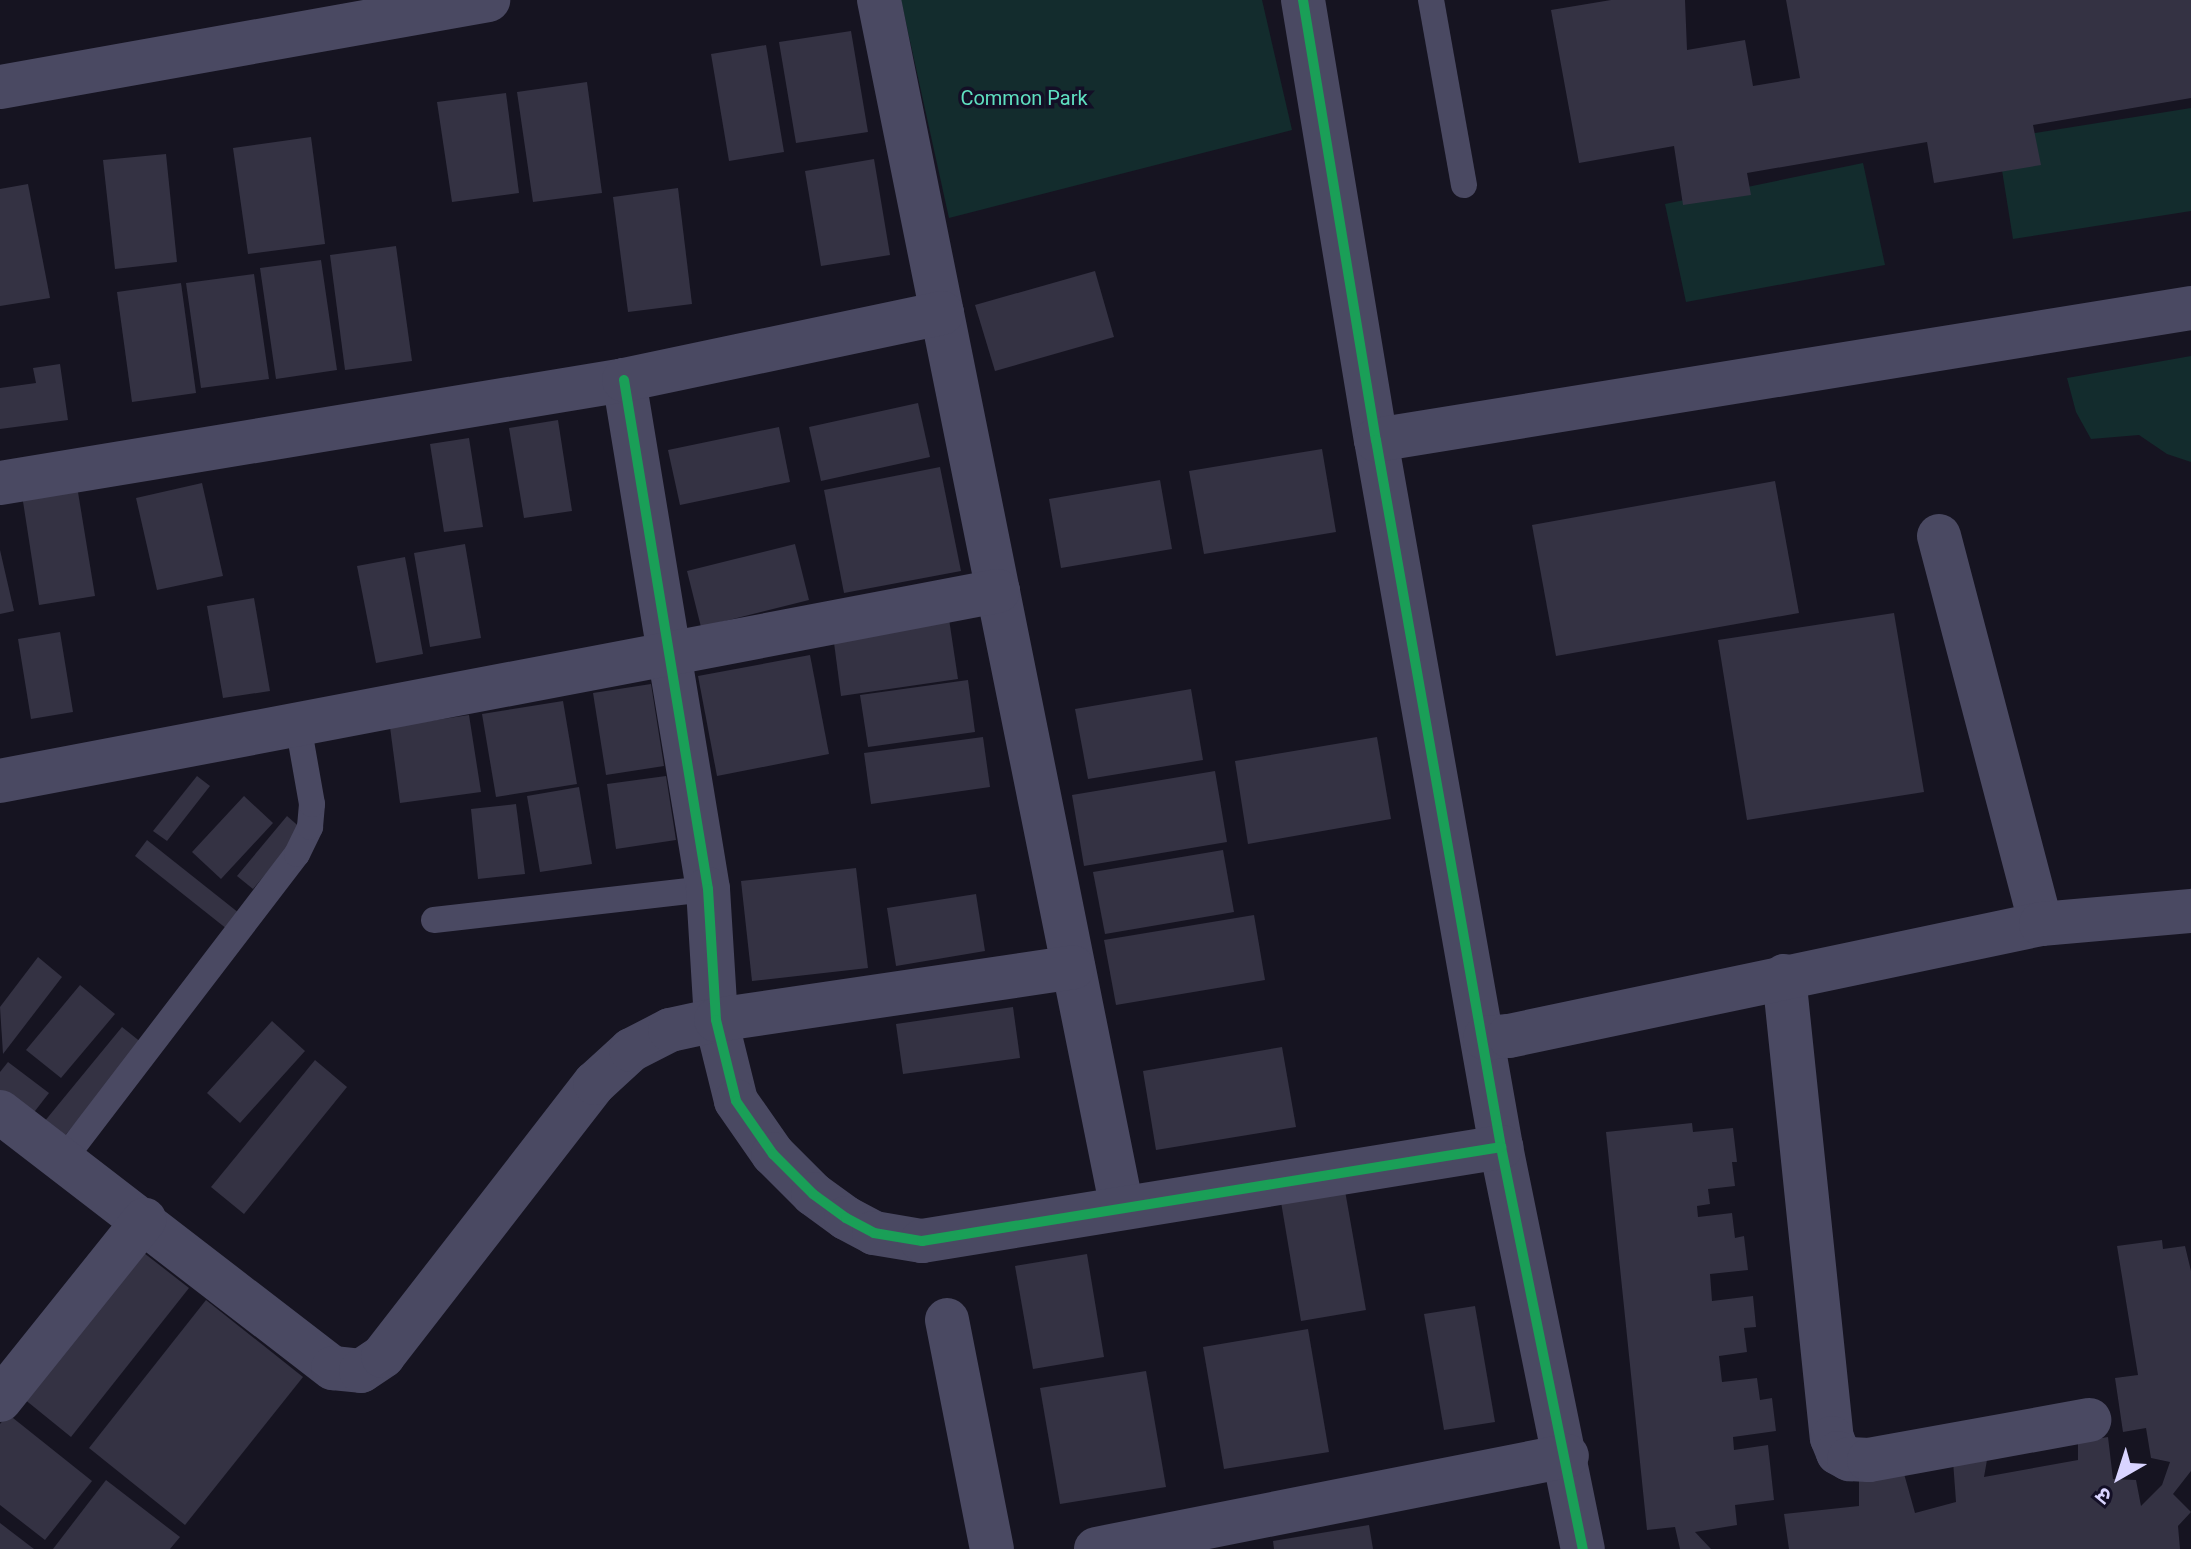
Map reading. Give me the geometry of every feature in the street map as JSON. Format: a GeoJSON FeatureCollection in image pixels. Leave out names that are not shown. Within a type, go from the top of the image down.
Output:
{"type":"FeatureCollection","features":[{"type":"Feature","properties":{"kind":"street"},"geometry":{"type":"LineString","coordinates":[[0,87],[488,0]]}},
{"type":"Feature","properties":{"kind":"street"},"geometry":{"type":"LineString","coordinates":[[879,0],[1122,1208]]}},
{"type":"Feature","properties":{"kind":"street"},"geometry":{"type":"LineString","coordinates":[[1303,0],[1376,440],[1485,1038],[1501,1147],[1567,1456],[1583,1549]]}},
{"type":"Feature","properties":{"kind":"street"},"geometry":{"type":"LineString","coordinates":[[1376,440],[2191,308]]}},
{"type":"Feature","properties":{"kind":"street"},"geometry":{"type":"LineString","coordinates":[[0,483],[624,380],[942,313]]}},
{"type":"Feature","properties":{"kind":"street"},"geometry":{"type":"LineString","coordinates":[[624,380],[708,889],[716,1020],[736,1101],[773,1154],[813,1194],[846,1218],[874,1233],[922,1241],[1501,1147]]}},
{"type":"Feature","properties":{"kind":"street"},"geometry":{"type":"LineString","coordinates":[[1939,536],[2041,924]]}},
{"type":"Feature","properties":{"kind":"street"},"geometry":{"type":"LineString","coordinates":[[0,781],[998,591]]}},
{"type":"Feature","properties":{"kind":"street"},"geometry":{"type":"LineString","coordinates":[[1485,1038],[1509,1036],[2041,924],[2191,911]]}},
{"type":"Feature","properties":{"kind":"street"},"geometry":{"type":"LineString","coordinates":[[0,1112],[333,1368],[361,1371],[383,1356],[595,1083],[644,1043],[670,1030],[716,1020],[1073,967]]}},
{"type":"Feature","properties":{"kind":"street"},"geometry":{"type":"LineString","coordinates":[[1784,976],[1832,1438],[1838,1453],[1849,1459],[1869,1460],[2089,1420]]}},
{"type":"Feature","properties":{"kind":"street"},"geometry":{"type":"LineString","coordinates":[[0,1400],[144,1220]]}},
{"type":"Feature","properties":{"kind":"street"},"geometry":{"type":"LineString","coordinates":[[947,1320],[992,1549]]}},
{"type":"Feature","properties":{"kind":"street"},"geometry":{"type":"LineString","coordinates":[[1096,1549],[1201,1539],[1567,1456]]}},
{"type":"Feature","properties":{"kind":"lane"},"geometry":{"type":"LineString","coordinates":[[1431,0],[1464,185]]}},
{"type":"Feature","properties":{"kind":"lane"},"geometry":{"type":"LineString","coordinates":[[63,1160],[297,854],[310,827],[312,804],[298,725]]}},
{"type":"Feature","properties":{"kind":"lane"},"geometry":{"type":"LineString","coordinates":[[434,920],[708,889]]}},
{"type":"Feature","properties":{"kind":"green space","name":"Common Park"},"geometry":{"type":"Polygon","coordinates":[[[901,0],[1262,0],[1292,130],[949,218],[901,0]]]}},
{"type":"Feature","properties":{"kind":"green space"},"geometry":{"type":"Polygon","coordinates":[[[2191,108],[2191,211],[2013,239],[1997,139],[2191,108]]]}},
{"type":"Feature","properties":{"kind":"green space"},"geometry":{"type":"Polygon","coordinates":[[[1863,163],[1885,265],[1686,302],[1665,204],[1863,163]]]}},
{"type":"Feature","properties":{"kind":"green space"},"geometry":{"type":"Polygon","coordinates":[[[2191,356],[2191,462],[2167,454],[2139,435],[2091,439],[2076,412],[2067,378],[2191,356]]]}},
{"type":"Feature","properties":{"kind":"building"},"geometry":{"type":"Polygon","coordinates":[[[1611,0],[1685,0],[1687,50],[1745,40],[1753,86],[1800,78],[1786,0],[2191,0],[2191,98],[2033,125],[2041,165],[1934,183],[1927,142],[1747,173],[1751,195],[1683,205],[1674,146],[1579,163],[1551,10],[1611,0]]]}},
{"type":"Feature","properties":{"kind":"building"},"geometry":{"type":"Polygon","coordinates":[[[851,31],[868,132],[796,143],[779,42],[851,31]]]}},
{"type":"Feature","properties":{"kind":"building"},"geometry":{"type":"Polygon","coordinates":[[[766,45],[784,152],[729,161],[711,54],[766,45]]]}},
{"type":"Feature","properties":{"kind":"building"},"geometry":{"type":"Polygon","coordinates":[[[587,82],[602,193],[533,202],[517,92],[587,82]]]}},
{"type":"Feature","properties":{"kind":"building"},"geometry":{"type":"Polygon","coordinates":[[[506,93],[519,193],[452,202],[437,102],[506,93]]]}},
{"type":"Feature","properties":{"kind":"building"},"geometry":{"type":"Polygon","coordinates":[[[311,137],[325,244],[248,254],[233,148],[311,137]]]}},
{"type":"Feature","properties":{"kind":"building"},"geometry":{"type":"Polygon","coordinates":[[[166,154],[177,262],[115,269],[103,160],[166,154]]]}},
{"type":"Feature","properties":{"kind":"building"},"geometry":{"type":"Polygon","coordinates":[[[874,159],[890,255],[821,266],[805,171],[874,159]]]}},
{"type":"Feature","properties":{"kind":"building"},"geometry":{"type":"Polygon","coordinates":[[[28,184],[50,298],[0,306],[0,189],[28,184]]]}},
{"type":"Feature","properties":{"kind":"building"},"geometry":{"type":"Polygon","coordinates":[[[678,188],[692,304],[628,312],[613,197],[678,188]]]}},
{"type":"Feature","properties":{"kind":"building"},"geometry":{"type":"Polygon","coordinates":[[[396,246],[412,361],[345,370],[330,255],[396,246]]]}},
{"type":"Feature","properties":{"kind":"building"},"geometry":{"type":"Polygon","coordinates":[[[321,260],[337,370],[276,379],[260,268],[321,260]]]}},
{"type":"Feature","properties":{"kind":"building"},"geometry":{"type":"Polygon","coordinates":[[[1095,271],[1114,337],[995,371],[975,305],[1095,271]]]}},
{"type":"Feature","properties":{"kind":"building"},"geometry":{"type":"Polygon","coordinates":[[[254,274],[269,379],[201,388],[186,283],[254,274]]]}},
{"type":"Feature","properties":{"kind":"building"},"geometry":{"type":"Polygon","coordinates":[[[181,283],[196,393],[132,402],[117,292],[181,283]]]}},
{"type":"Feature","properties":{"kind":"building"},"geometry":{"type":"Polygon","coordinates":[[[60,364],[68,420],[0,429],[0,388],[36,383],[33,368],[60,364]]]}},
{"type":"Feature","properties":{"kind":"building"},"geometry":{"type":"Polygon","coordinates":[[[918,403],[930,457],[821,481],[809,427],[918,403]]]}},
{"type":"Feature","properties":{"kind":"building"},"geometry":{"type":"Polygon","coordinates":[[[558,420],[572,511],[524,518],[509,428],[558,420]]]}},
{"type":"Feature","properties":{"kind":"building"},"geometry":{"type":"Polygon","coordinates":[[[779,427],[790,482],[680,505],[668,450],[779,427]]]}},
{"type":"Feature","properties":{"kind":"building"},"geometry":{"type":"Polygon","coordinates":[[[469,438],[483,527],[444,532],[430,444],[469,438]]]}},
{"type":"Feature","properties":{"kind":"building"},"geometry":{"type":"Polygon","coordinates":[[[1322,449],[1336,532],[1204,554],[1189,471],[1322,449]]]}},
{"type":"Feature","properties":{"kind":"building"},"geometry":{"type":"Polygon","coordinates":[[[940,467],[961,571],[844,593],[824,490],[940,467]]]}},
{"type":"Feature","properties":{"kind":"building"},"geometry":{"type":"Polygon","coordinates":[[[1160,480],[1172,549],[1061,568],[1049,499],[1160,480]]]}},
{"type":"Feature","properties":{"kind":"building"},"geometry":{"type":"Polygon","coordinates":[[[1775,481],[1799,613],[1556,656],[1532,525],[1775,481]]]}},
{"type":"Feature","properties":{"kind":"building"},"geometry":{"type":"Polygon","coordinates":[[[202,483],[223,576],[157,590],[136,498],[202,483]]]}},
{"type":"Feature","properties":{"kind":"building"},"geometry":{"type":"Polygon","coordinates":[[[77,486],[95,596],[39,605],[22,495],[77,486]]]}},
{"type":"Feature","properties":{"kind":"building"},"geometry":{"type":"Polygon","coordinates":[[[465,544],[481,638],[430,647],[414,553],[465,544]]]}},
{"type":"Feature","properties":{"kind":"building"},"geometry":{"type":"Polygon","coordinates":[[[795,544],[809,600],[701,627],[687,571],[795,544]]]}},
{"type":"Feature","properties":{"kind":"building"},"geometry":{"type":"Polygon","coordinates":[[[0,550],[14,611],[0,614],[0,550]]]}},
{"type":"Feature","properties":{"kind":"building"},"geometry":{"type":"Polygon","coordinates":[[[405,557],[423,654],[376,663],[357,566],[405,557]]]}},
{"type":"Feature","properties":{"kind":"building"},"geometry":{"type":"Polygon","coordinates":[[[254,598],[270,691],[223,698],[207,606],[254,598]]]}},
{"type":"Feature","properties":{"kind":"building"},"geometry":{"type":"Polygon","coordinates":[[[1894,613],[1924,792],[1747,820],[1718,640],[1894,613]]]}},
{"type":"Feature","properties":{"kind":"building"},"geometry":{"type":"Polygon","coordinates":[[[949,619],[958,679],[841,696],[833,635],[949,619]]]}},
{"type":"Feature","properties":{"kind":"building"},"geometry":{"type":"Polygon","coordinates":[[[60,632],[73,712],[31,719],[18,639],[60,632]]]}},
{"type":"Feature","properties":{"kind":"building"},"geometry":{"type":"Polygon","coordinates":[[[810,655],[829,754],[717,776],[698,676],[810,655]]]}},
{"type":"Feature","properties":{"kind":"building"},"geometry":{"type":"Polygon","coordinates":[[[968,680],[975,732],[868,747],[860,695],[968,680]]]}},
{"type":"Feature","properties":{"kind":"building"},"geometry":{"type":"Polygon","coordinates":[[[651,684],[664,766],[606,775],[593,693],[651,684]]]}},
{"type":"Feature","properties":{"kind":"building"},"geometry":{"type":"Polygon","coordinates":[[[1191,689],[1203,760],[1088,779],[1075,709],[1191,689]]]}},
{"type":"Feature","properties":{"kind":"building"},"geometry":{"type":"Polygon","coordinates":[[[563,701],[577,784],[496,797],[482,714],[563,701]]]}},
{"type":"Feature","properties":{"kind":"building"},"geometry":{"type":"Polygon","coordinates":[[[469,715],[481,792],[400,803],[390,727],[469,715]]]}},
{"type":"Feature","properties":{"kind":"building"},"geometry":{"type":"Polygon","coordinates":[[[983,737],[990,787],[871,804],[864,753],[983,737]]]}},
{"type":"Feature","properties":{"kind":"building"},"geometry":{"type":"Polygon","coordinates":[[[1377,737],[1391,819],[1248,844],[1235,761],[1377,737]]]}},
{"type":"Feature","properties":{"kind":"building"},"geometry":{"type":"Polygon","coordinates":[[[1215,771],[1227,842],[1084,866],[1072,795],[1215,771]]]}},
{"type":"Feature","properties":{"kind":"building"},"geometry":{"type":"Polygon","coordinates":[[[197,776],[210,786],[167,841],[153,831],[197,776]]]}},
{"type":"Feature","properties":{"kind":"building"},"geometry":{"type":"Polygon","coordinates":[[[666,776],[676,840],[616,849],[607,784],[666,776]]]}},
{"type":"Feature","properties":{"kind":"building"},"geometry":{"type":"Polygon","coordinates":[[[579,787],[592,864],[540,872],[527,796],[579,787]]]}},
{"type":"Feature","properties":{"kind":"building"},"geometry":{"type":"Polygon","coordinates":[[[244,796],[273,823],[221,879],[192,852],[244,796]]]}},
{"type":"Feature","properties":{"kind":"building"},"geometry":{"type":"Polygon","coordinates":[[[516,804],[525,874],[478,879],[471,809],[516,804]]]}},
{"type":"Feature","properties":{"kind":"building"},"geometry":{"type":"Polygon","coordinates":[[[287,816],[303,830],[253,889],[237,876],[287,816]]]}},
{"type":"Feature","properties":{"kind":"building"},"geometry":{"type":"Polygon","coordinates":[[[147,840],[244,917],[232,933],[135,856],[147,840]]]}},
{"type":"Feature","properties":{"kind":"building"},"geometry":{"type":"Polygon","coordinates":[[[1223,850],[1234,912],[1105,934],[1093,872],[1223,850]]]}},
{"type":"Feature","properties":{"kind":"building"},"geometry":{"type":"Polygon","coordinates":[[[856,868],[868,968],[752,981],[741,881],[856,868]]]}},
{"type":"Feature","properties":{"kind":"building"},"geometry":{"type":"Polygon","coordinates":[[[976,894],[985,951],[896,966],[887,908],[976,894]]]}},
{"type":"Feature","properties":{"kind":"building"},"geometry":{"type":"Polygon","coordinates":[[[1254,915],[1265,980],[1116,1005],[1104,940],[1254,915]]]}},
{"type":"Feature","properties":{"kind":"building"},"geometry":{"type":"Polygon","coordinates":[[[38,957],[62,977],[3,1054],[0,1007],[38,957]]]}},
{"type":"Feature","properties":{"kind":"building"},"geometry":{"type":"Polygon","coordinates":[[[80,985],[115,1014],[61,1078],[26,1050],[80,985]]]}},
{"type":"Feature","properties":{"kind":"building"},"geometry":{"type":"Polygon","coordinates":[[[1013,1007],[1020,1058],[903,1074],[896,1024],[1013,1007]]]}},
{"type":"Feature","properties":{"kind":"building"},"geometry":{"type":"Polygon","coordinates":[[[272,1021],[305,1051],[240,1123],[207,1093],[272,1021]]]}},
{"type":"Feature","properties":{"kind":"building"},"geometry":{"type":"Polygon","coordinates":[[[122,1027],[142,1043],[63,1138],[44,1122],[122,1027]]]}},
{"type":"Feature","properties":{"kind":"building"},"geometry":{"type":"Polygon","coordinates":[[[1282,1047],[1296,1127],[1156,1150],[1143,1071],[1282,1047]]]}},
{"type":"Feature","properties":{"kind":"building"},"geometry":{"type":"Polygon","coordinates":[[[315,1060],[347,1087],[244,1214],[211,1187],[315,1060]]]}},
{"type":"Feature","properties":{"kind":"building"},"geometry":{"type":"Polygon","coordinates":[[[8,1062],[49,1093],[28,1120],[0,1098],[0,1072],[8,1062]]]}},
{"type":"Feature","properties":{"kind":"building"},"geometry":{"type":"Polygon","coordinates":[[[1692,1123],[1693,1132],[1733,1128],[1737,1162],[1732,1162],[1735,1186],[1708,1189],[1710,1204],[1697,1206],[1698,1217],[1732,1213],[1735,1238],[1744,1236],[1748,1270],[1710,1274],[1712,1301],[1753,1296],[1756,1327],[1744,1328],[1747,1352],[1719,1356],[1722,1382],[1757,1378],[1760,1400],[1772,1398],[1776,1431],[1733,1437],[1734,1450],[1768,1445],[1774,1500],[1735,1505],[1737,1525],[1695,1532],[1711,1549],[1680,1549],[1675,1527],[1647,1530],[1606,1132],[1692,1123]]]}},
{"type":"Feature","properties":{"kind":"building"},"geometry":{"type":"Polygon","coordinates":[[[1344,1185],[1366,1310],[1301,1321],[1280,1196],[1344,1185]]]}},
{"type":"Feature","properties":{"kind":"building"},"geometry":{"type":"Polygon","coordinates":[[[2162,1240],[2163,1249],[2185,1246],[2191,1271],[2191,1471],[2173,1494],[2191,1512],[2178,1526],[2180,1549],[1789,1549],[1784,1514],[1859,1506],[1859,1474],[1903,1470],[1915,1513],[1956,1502],[1953,1461],[1987,1460],[1984,1477],[2078,1460],[2078,1442],[2108,1437],[2113,1479],[2136,1480],[2141,1506],[2162,1485],[2170,1462],[2151,1458],[2146,1428],[2123,1432],[2115,1378],[2138,1375],[2117,1246],[2162,1240]]]}},
{"type":"Feature","properties":{"kind":"building"},"geometry":{"type":"Polygon","coordinates":[[[135,1246],[189,1288],[71,1437],[18,1394],[135,1246]]]}},
{"type":"Feature","properties":{"kind":"building"},"geometry":{"type":"Polygon","coordinates":[[[1087,1254],[1104,1357],[1033,1369],[1015,1266],[1087,1254]]]}},
{"type":"Feature","properties":{"kind":"building"},"geometry":{"type":"Polygon","coordinates":[[[206,1300],[303,1377],[185,1525],[89,1448],[206,1300]]]}},
{"type":"Feature","properties":{"kind":"building"},"geometry":{"type":"Polygon","coordinates":[[[1475,1306],[1495,1422],[1444,1430],[1424,1314],[1475,1306]]]}},
{"type":"Feature","properties":{"kind":"building"},"geometry":{"type":"Polygon","coordinates":[[[1308,1329],[1329,1452],[1224,1469],[1203,1347],[1308,1329]]]}},
{"type":"Feature","properties":{"kind":"building"},"geometry":{"type":"Polygon","coordinates":[[[1146,1371],[1166,1487],[1060,1504],[1040,1388],[1146,1371]]]}},
{"type":"Feature","properties":{"kind":"building"},"geometry":{"type":"Polygon","coordinates":[[[8,1414],[92,1481],[45,1540],[0,1505],[0,1424],[8,1414]]]}},
{"type":"Feature","properties":{"kind":"building"},"geometry":{"type":"Polygon","coordinates":[[[106,1480],[180,1537],[170,1549],[53,1549],[106,1480]]]}},
{"type":"Feature","properties":{"kind":"building"},"geometry":{"type":"Polygon","coordinates":[[[0,1523],[34,1549],[0,1549],[0,1523]]]}},
{"type":"Feature","properties":{"kind":"building"},"geometry":{"type":"Polygon","coordinates":[[[1369,1525],[1373,1549],[1274,1549],[1273,1541],[1369,1525]]]}},
{"type":"Feature","properties":{"kind":"cycle path"},"geometry":{"type":"LineString","coordinates":[[1303,0],[1376,440],[1501,1147],[1583,1549]]}},
{"type":"Feature","properties":{"kind":"cycle path"},"geometry":{"type":"LineString","coordinates":[[624,380],[708,889],[716,1020],[736,1101],[773,1154],[813,1194],[846,1218],[874,1233],[922,1241],[1501,1147]]}}]}
